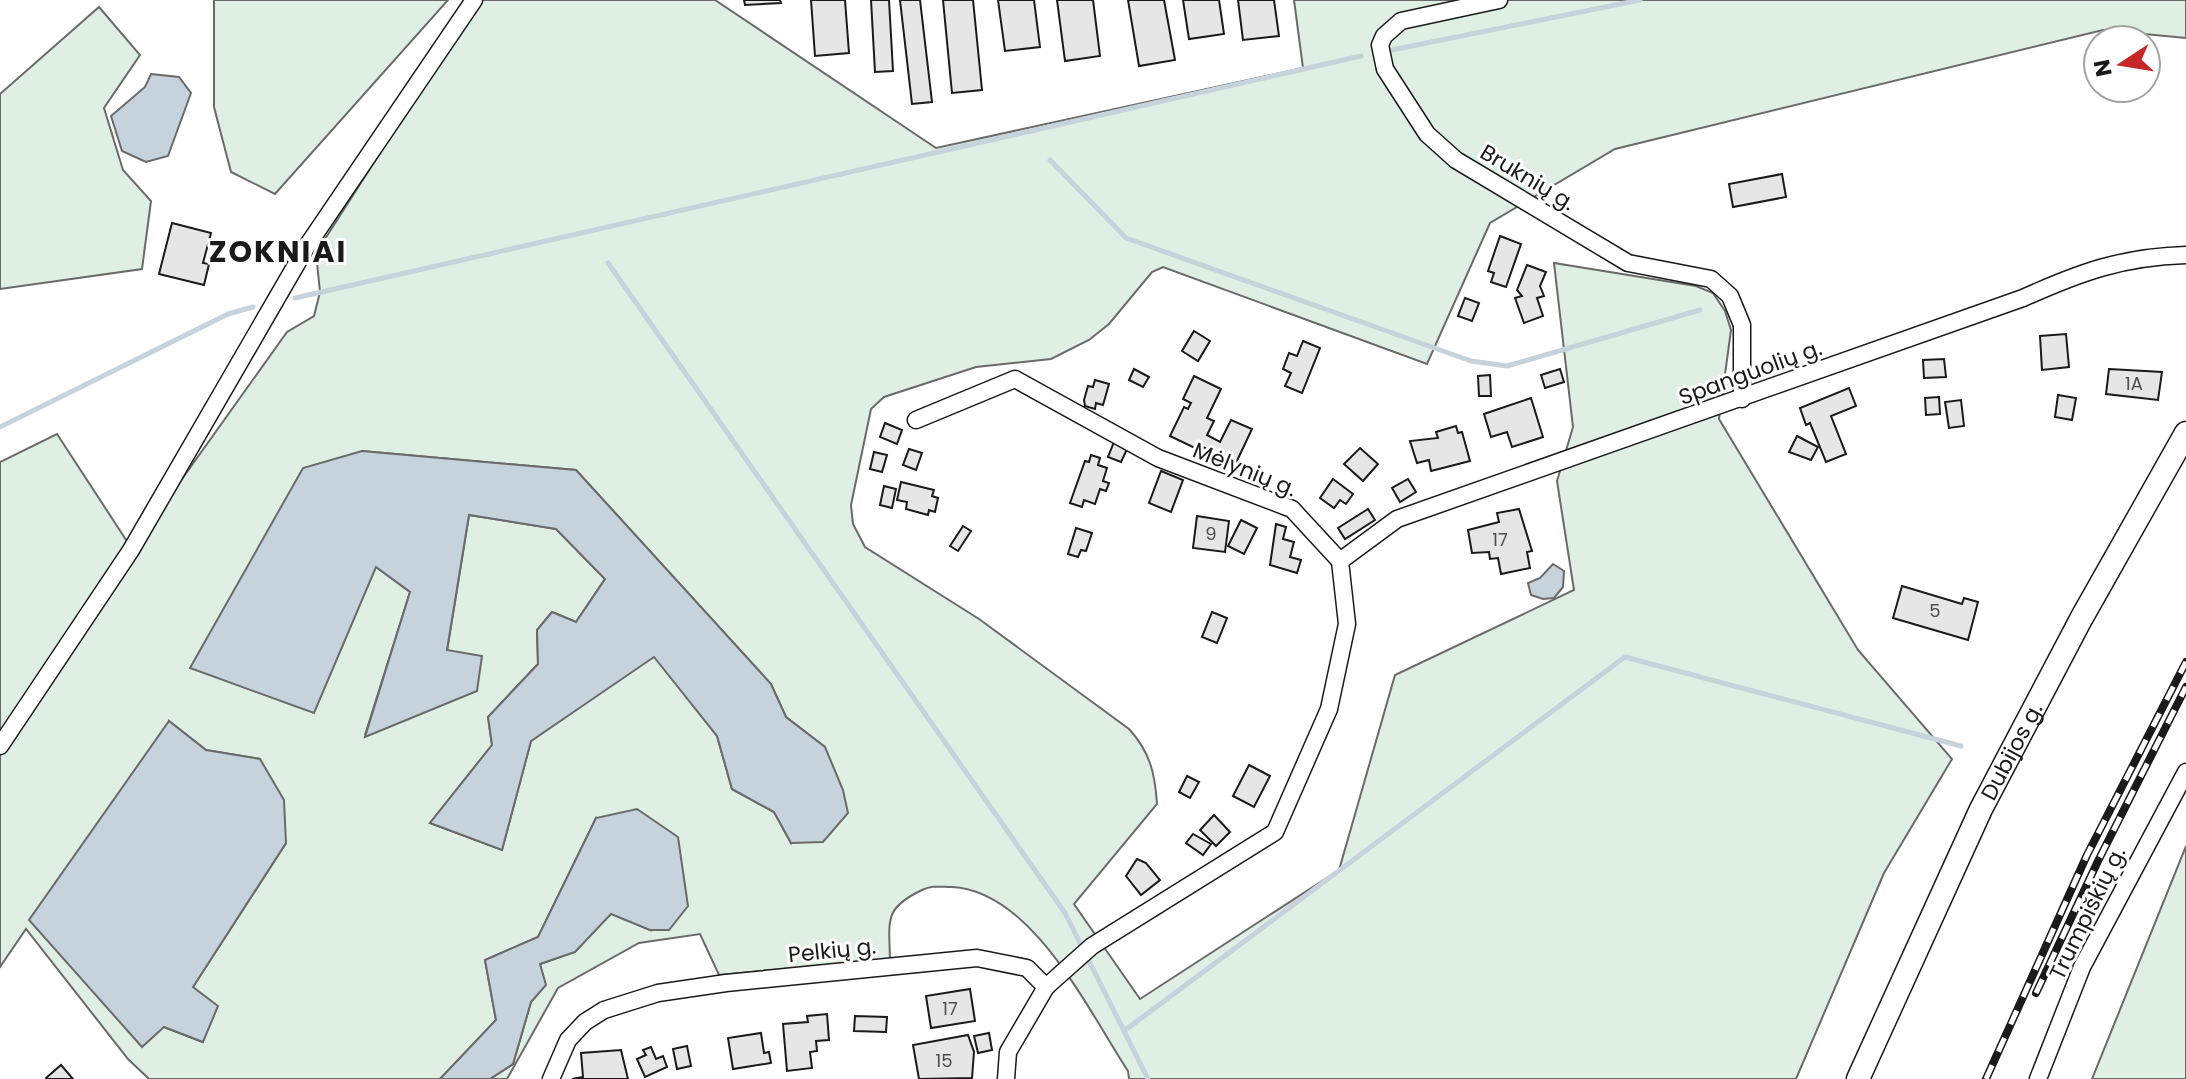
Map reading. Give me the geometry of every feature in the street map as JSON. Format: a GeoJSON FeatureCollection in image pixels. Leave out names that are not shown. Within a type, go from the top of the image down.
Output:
{"type":"FeatureCollection","features":[{"type":"Feature","properties":{"kind":"main road","name":"Dubijos g."},"geometry":{"type":"LineString","coordinates":[[1858,1079],[1981,809],[2081,619],[2186,433]]}},
{"type":"Feature","properties":{"kind":"street"},"geometry":{"type":"LineString","coordinates":[[0,746],[131,550],[307,246],[474,0]]}},
{"type":"Feature","properties":{"kind":"street","name":"Bruknių g."},"geometry":{"type":"LineString","coordinates":[[1499,0],[1401,21],[1384,36],[1380,45],[1385,69],[1427,134],[1456,160],[1628,263],[1711,279],[1730,296],[1742,325],[1742,399]]}},
{"type":"Feature","properties":{"kind":"street","name":"Spanguolių g."},"geometry":{"type":"LineString","coordinates":[[1340,561],[1397,519],[2023,298],[2081,271],[2140,256],[2186,255]]}},
{"type":"Feature","properties":{"kind":"street","name":"Mėlynių g."},"geometry":{"type":"LineString","coordinates":[[916,420],[1015,379],[1158,458],[1292,509],[1340,561]]}},
{"type":"Feature","properties":{"kind":"street"},"geometry":{"type":"LineString","coordinates":[[1006,1079],[1008,1052],[1046,987],[1071,963],[1092,946],[1275,832],[1329,709],[1347,624],[1340,561]]}},
{"type":"Feature","properties":{"kind":"street","name":"Trumpiškių g."},"geometry":{"type":"LineString","coordinates":[[2038,1079],[2082,967],[2186,772]]}},
{"type":"Feature","properties":{"kind":"street","name":"Pelkių g."},"geometry":{"type":"LineString","coordinates":[[551,1079],[568,1040],[585,1022],[604,1010],[658,993],[726,983],[977,958],[1027,968],[1046,987]]}},
{"type":"Feature","properties":{"kind":"green space"},"geometry":{"type":"Polygon","coordinates":[[[214,0],[448,0],[275,194],[231,172],[214,107],[214,0]]]}},
{"type":"Feature","properties":{"kind":"green space"},"geometry":{"type":"Polygon","coordinates":[[[478,0],[715,0],[936,148],[1303,68],[1294,0],[2186,0],[2186,38],[2162,36],[2162,24],[2082,24],[2082,35],[1615,149],[1490,223],[1427,364],[1163,267],[1152,272],[1109,324],[1089,340],[1051,359],[976,367],[884,397],[871,409],[851,505],[853,524],[865,547],[979,619],[1129,729],[1147,755],[1155,782],[1157,804],[1074,904],[1140,999],[1339,870],[1395,675],[1574,590],[1557,481],[1573,427],[1554,263],[1696,286],[1713,293],[1725,311],[1731,330],[1719,419],[1858,650],[1952,759],[1884,873],[1796,1079],[1129,1079],[1128,1071],[1076,987],[1032,931],[1008,909],[981,894],[937,887],[926,888],[895,909],[890,925],[890,959],[719,975],[700,934],[639,943],[558,988],[507,1079],[490,1079],[513,1064],[531,1002],[545,985],[540,964],[575,952],[611,913],[650,930],[596,818],[538,937],[485,960],[496,1020],[440,1079],[149,1079],[128,1059],[26,929],[0,967],[0,462],[57,434],[132,549],[287,332],[314,316],[320,292],[316,253],[478,0]],[[362,451],[376,567],[410,592],[365,735],[447,651],[469,515],[556,529],[605,579],[576,622],[552,612],[537,630],[538,664],[488,717],[492,745],[430,823],[502,850],[531,741],[654,656],[717,736],[732,789],[774,812],[791,843],[825,747],[786,717],[771,684],[576,470],[362,451]],[[169,721],[164,1027],[202,1042],[193,987],[286,843],[260,759],[206,750],[169,721]]]}},
{"type":"Feature","properties":{"kind":"green space"},"geometry":{"type":"Polygon","coordinates":[[[99,7],[140,55],[104,108],[123,170],[151,201],[142,269],[0,289],[0,94],[99,7]]]}},
{"type":"Feature","properties":{"kind":"green space"},"geometry":{"type":"Polygon","coordinates":[[[2186,846],[2186,1079],[2092,1079],[2186,846]]]}},
{"type":"Feature","properties":{"kind":"shaded area"},"geometry":{"type":"Polygon","coordinates":[[[151,74],[179,77],[191,93],[168,156],[146,162],[122,151],[111,116],[145,87],[151,74]]]}},
{"type":"Feature","properties":{"kind":"shaded area"},"geometry":{"type":"Polygon","coordinates":[[[362,451],[576,470],[771,684],[786,717],[825,747],[843,790],[848,813],[823,842],[791,843],[774,812],[732,789],[717,736],[654,657],[531,741],[502,850],[430,823],[492,745],[488,717],[538,664],[537,630],[552,612],[576,622],[605,579],[556,529],[469,515],[447,650],[482,656],[477,691],[365,737],[410,592],[376,567],[314,713],[190,668],[303,468],[362,451]]]}},
{"type":"Feature","properties":{"kind":"shaded area"},"geometry":{"type":"Polygon","coordinates":[[[1553,564],[1564,571],[1563,587],[1554,598],[1543,599],[1531,595],[1528,583],[1540,578],[1553,564]]]}},
{"type":"Feature","properties":{"kind":"shaded area"},"geometry":{"type":"Polygon","coordinates":[[[169,721],[206,750],[260,759],[284,800],[286,843],[193,987],[218,1006],[203,1042],[164,1027],[142,1047],[29,920],[169,721]]]}},
{"type":"Feature","properties":{"kind":"shaded area"},"geometry":{"type":"Polygon","coordinates":[[[637,809],[678,837],[688,906],[669,930],[650,930],[611,914],[575,952],[540,964],[546,985],[531,1002],[513,1064],[490,1079],[440,1079],[496,1020],[485,960],[538,937],[596,818],[637,809]]]}},
{"type":"Feature","properties":{"kind":"building"},"geometry":{"type":"Polygon","coordinates":[[[744,0],[780,0],[781,3],[745,5],[744,0]]]}},
{"type":"Feature","properties":{"kind":"building"},"geometry":{"type":"Polygon","coordinates":[[[811,0],[845,0],[849,53],[815,56],[811,0]]]}},
{"type":"Feature","properties":{"kind":"building"},"geometry":{"type":"Polygon","coordinates":[[[871,0],[889,0],[893,71],[875,72],[871,0]]]}},
{"type":"Feature","properties":{"kind":"building"},"geometry":{"type":"Polygon","coordinates":[[[900,0],[920,0],[932,102],[912,104],[900,0]]]}},
{"type":"Feature","properties":{"kind":"building"},"geometry":{"type":"Polygon","coordinates":[[[943,0],[973,0],[982,90],[952,93],[943,0]]]}},
{"type":"Feature","properties":{"kind":"building"},"geometry":{"type":"Polygon","coordinates":[[[998,0],[1034,0],[1040,47],[1005,51],[998,0]]]}},
{"type":"Feature","properties":{"kind":"building"},"geometry":{"type":"Polygon","coordinates":[[[1057,0],[1093,0],[1100,56],[1065,61],[1057,0]]]}},
{"type":"Feature","properties":{"kind":"building"},"geometry":{"type":"Polygon","coordinates":[[[1128,0],[1164,0],[1175,60],[1139,66],[1128,0]]]}},
{"type":"Feature","properties":{"kind":"building"},"geometry":{"type":"Polygon","coordinates":[[[1183,0],[1219,0],[1224,34],[1189,39],[1183,0]]]}},
{"type":"Feature","properties":{"kind":"building"},"geometry":{"type":"Polygon","coordinates":[[[1238,0],[1274,0],[1279,36],[1243,40],[1238,0]]]}},
{"type":"Feature","properties":{"kind":"building"},"geometry":{"type":"Polygon","coordinates":[[[1782,174],[1786,197],[1733,207],[1729,184],[1782,174]]]}},
{"type":"Feature","properties":{"kind":"building"},"geometry":{"type":"Polygon","coordinates":[[[172,223],[211,233],[203,263],[209,264],[204,285],[159,274],[172,223]]]}},
{"type":"Feature","properties":{"kind":"building"},"geometry":{"type":"Polygon","coordinates":[[[1500,236],[1521,244],[1506,287],[1491,282],[1494,273],[1488,271],[1500,236]]]}},
{"type":"Feature","properties":{"kind":"building"},"geometry":{"type":"Polygon","coordinates":[[[1527,265],[1546,272],[1540,286],[1544,296],[1537,298],[1543,316],[1524,323],[1515,298],[1522,296],[1517,290],[1527,265]]]}},
{"type":"Feature","properties":{"kind":"building"},"geometry":{"type":"Polygon","coordinates":[[[1465,298],[1479,303],[1472,321],[1458,316],[1465,298]]]}},
{"type":"Feature","properties":{"kind":"building"},"geometry":{"type":"Polygon","coordinates":[[[1194,331],[1210,341],[1198,361],[1182,351],[1194,331]]]}},
{"type":"Feature","properties":{"kind":"building"},"geometry":{"type":"Polygon","coordinates":[[[2066,334],[2069,367],[2042,370],[2040,336],[2066,334]]]}},
{"type":"Feature","properties":{"kind":"building"},"geometry":{"type":"Polygon","coordinates":[[[1303,341],[1320,348],[1302,393],[1285,386],[1291,373],[1283,369],[1289,353],[1297,356],[1303,341]]]}},
{"type":"Feature","properties":{"kind":"building"},"geometry":{"type":"Polygon","coordinates":[[[1944,359],[1946,377],[1924,378],[1923,360],[1944,359]]]}},
{"type":"Feature","properties":{"kind":"building"},"geometry":{"type":"Polygon","coordinates":[[[1134,369],[1149,377],[1143,387],[1129,380],[1134,369]]]}},
{"type":"Feature","properties":{"kind":"building"},"geometry":{"type":"Polygon","coordinates":[[[1560,369],[1564,382],[1545,388],[1541,375],[1560,369]]]}},
{"type":"Feature","properties":{"kind":"building"},"geometry":{"type":"Polygon","coordinates":[[[2109,369],[2162,372],[2158,400],[2106,394],[2109,369]]]}},
{"type":"Feature","properties":{"kind":"building"},"geometry":{"type":"Polygon","coordinates":[[[1490,375],[1491,396],[1479,396],[1478,376],[1490,375]]]}},
{"type":"Feature","properties":{"kind":"building"},"geometry":{"type":"Polygon","coordinates":[[[1194,376],[1221,389],[1207,418],[1214,421],[1207,435],[1220,442],[1231,420],[1252,429],[1235,465],[1203,447],[1201,451],[1170,436],[1184,407],[1188,409],[1191,403],[1183,399],[1194,376]]]}},
{"type":"Feature","properties":{"kind":"building"},"geometry":{"type":"Polygon","coordinates":[[[1095,380],[1109,384],[1103,405],[1096,403],[1095,409],[1085,406],[1084,400],[1088,386],[1093,387],[1095,380]]]}},
{"type":"Feature","properties":{"kind":"building"},"geometry":{"type":"Polygon","coordinates":[[[1849,388],[1856,406],[1831,416],[1846,454],[1826,462],[1810,423],[1806,425],[1800,408],[1849,388]]]}},
{"type":"Feature","properties":{"kind":"building"},"geometry":{"type":"Polygon","coordinates":[[[2058,395],[2076,398],[2072,420],[2055,417],[2058,395]]]}},
{"type":"Feature","properties":{"kind":"building"},"geometry":{"type":"Polygon","coordinates":[[[1939,397],[1940,414],[1926,415],[1925,398],[1939,397]]]}},
{"type":"Feature","properties":{"kind":"building"},"geometry":{"type":"Polygon","coordinates":[[[1531,398],[1543,437],[1512,447],[1507,432],[1491,437],[1484,414],[1531,398]]]}},
{"type":"Feature","properties":{"kind":"building"},"geometry":{"type":"Polygon","coordinates":[[[1961,400],[1964,426],[1949,428],[1945,402],[1961,400]]]}},
{"type":"Feature","properties":{"kind":"building"},"geometry":{"type":"Polygon","coordinates":[[[885,423],[902,430],[897,444],[880,437],[885,423]]]}},
{"type":"Feature","properties":{"kind":"building"},"geometry":{"type":"Polygon","coordinates":[[[1456,426],[1458,433],[1462,432],[1470,461],[1431,471],[1429,460],[1417,463],[1410,441],[1438,438],[1436,432],[1456,426]]]}},
{"type":"Feature","properties":{"kind":"building"},"geometry":{"type":"Polygon","coordinates":[[[1797,436],[1818,447],[1811,460],[1789,452],[1797,436]]]}},
{"type":"Feature","properties":{"kind":"building"},"geometry":{"type":"Polygon","coordinates":[[[1114,442],[1128,447],[1121,462],[1108,457],[1114,442]]]}},
{"type":"Feature","properties":{"kind":"building"},"geometry":{"type":"Polygon","coordinates":[[[1360,448],[1378,464],[1363,481],[1344,464],[1360,448]]]}},
{"type":"Feature","properties":{"kind":"building"},"geometry":{"type":"Polygon","coordinates":[[[909,449],[922,453],[916,470],[903,465],[909,449]]]}},
{"type":"Feature","properties":{"kind":"building"},"geometry":{"type":"Polygon","coordinates":[[[874,452],[887,455],[882,472],[870,469],[874,452]]]}},
{"type":"Feature","properties":{"kind":"building"},"geometry":{"type":"Polygon","coordinates":[[[1091,455],[1100,458],[1098,465],[1107,468],[1103,481],[1109,483],[1106,491],[1100,489],[1095,504],[1084,500],[1082,507],[1070,503],[1085,461],[1089,462],[1091,455]]]}},
{"type":"Feature","properties":{"kind":"building"},"geometry":{"type":"Polygon","coordinates":[[[1161,471],[1183,480],[1171,512],[1149,503],[1161,471]]]}},
{"type":"Feature","properties":{"kind":"building"},"geometry":{"type":"Polygon","coordinates":[[[1333,479],[1353,494],[1346,504],[1340,500],[1334,508],[1320,498],[1333,479]]]}},
{"type":"Feature","properties":{"kind":"building"},"geometry":{"type":"Polygon","coordinates":[[[1408,479],[1416,492],[1400,502],[1392,488],[1408,479]]]}},
{"type":"Feature","properties":{"kind":"building"},"geometry":{"type":"Polygon","coordinates":[[[901,482],[934,490],[932,496],[938,498],[935,512],[929,510],[928,515],[906,509],[907,502],[897,500],[901,482]]]}},
{"type":"Feature","properties":{"kind":"building"},"geometry":{"type":"Polygon","coordinates":[[[884,486],[896,489],[892,508],[880,505],[884,486]]]}},
{"type":"Feature","properties":{"kind":"building"},"geometry":{"type":"Polygon","coordinates":[[[1368,509],[1375,520],[1345,539],[1338,528],[1368,509]]]}},
{"type":"Feature","properties":{"kind":"building"},"geometry":{"type":"Polygon","coordinates":[[[1519,509],[1532,551],[1527,552],[1530,568],[1501,574],[1498,558],[1490,559],[1489,552],[1472,553],[1468,530],[1499,522],[1497,513],[1519,509]]]}},
{"type":"Feature","properties":{"kind":"building"},"geometry":{"type":"Polygon","coordinates":[[[1197,516],[1229,521],[1225,552],[1193,548],[1197,516]]]}},
{"type":"Feature","properties":{"kind":"building"},"geometry":{"type":"Polygon","coordinates":[[[1241,520],[1257,528],[1244,554],[1228,546],[1241,520]]]}},
{"type":"Feature","properties":{"kind":"building"},"geometry":{"type":"Polygon","coordinates":[[[1276,524],[1286,527],[1283,539],[1294,542],[1290,557],[1301,560],[1297,573],[1270,565],[1276,524]]]}},
{"type":"Feature","properties":{"kind":"building"},"geometry":{"type":"Polygon","coordinates":[[[963,526],[971,531],[958,551],[950,546],[963,526]]]}},
{"type":"Feature","properties":{"kind":"building"},"geometry":{"type":"Polygon","coordinates":[[[1076,528],[1092,533],[1086,551],[1081,550],[1078,557],[1068,554],[1076,528]]]}},
{"type":"Feature","properties":{"kind":"building"},"geometry":{"type":"Polygon","coordinates":[[[1902,586],[1962,604],[1964,598],[1978,602],[1968,640],[1893,618],[1902,586]]]}},
{"type":"Feature","properties":{"kind":"building"},"geometry":{"type":"Polygon","coordinates":[[[1212,612],[1227,618],[1217,643],[1202,637],[1212,612]]]}},
{"type":"Feature","properties":{"kind":"building"},"geometry":{"type":"Polygon","coordinates":[[[1249,765],[1270,776],[1254,807],[1233,796],[1249,765]]]}},
{"type":"Feature","properties":{"kind":"building"},"geometry":{"type":"Polygon","coordinates":[[[1187,776],[1199,782],[1190,798],[1179,792],[1187,776]]]}},
{"type":"Feature","properties":{"kind":"building"},"geometry":{"type":"Polygon","coordinates":[[[1214,815],[1230,832],[1216,846],[1200,830],[1214,815]]]}},
{"type":"Feature","properties":{"kind":"building"},"geometry":{"type":"Polygon","coordinates":[[[1193,834],[1211,844],[1203,855],[1186,843],[1193,834]]]}},
{"type":"Feature","properties":{"kind":"building"},"geometry":{"type":"Polygon","coordinates":[[[1137,859],[1146,863],[1160,880],[1141,895],[1126,876],[1137,859]]]}},
{"type":"Feature","properties":{"kind":"building"},"geometry":{"type":"Polygon","coordinates":[[[970,989],[975,1021],[931,1028],[926,996],[970,989]]]}},
{"type":"Feature","properties":{"kind":"building"},"geometry":{"type":"Polygon","coordinates":[[[827,1014],[829,1040],[816,1041],[817,1051],[810,1052],[812,1068],[787,1071],[783,1024],[808,1022],[807,1016],[827,1014]]]}},
{"type":"Feature","properties":{"kind":"building"},"geometry":{"type":"Polygon","coordinates":[[[855,1016],[887,1017],[886,1032],[854,1031],[855,1016]]]}},
{"type":"Feature","properties":{"kind":"building"},"geometry":{"type":"Polygon","coordinates":[[[761,1033],[764,1053],[769,1052],[771,1063],[733,1069],[728,1038],[761,1033]]]}},
{"type":"Feature","properties":{"kind":"building"},"geometry":{"type":"Polygon","coordinates":[[[989,1033],[992,1050],[978,1053],[974,1036],[989,1033]]]}},
{"type":"Feature","properties":{"kind":"building"},"geometry":{"type":"Polygon","coordinates":[[[968,1035],[974,1052],[972,1078],[919,1079],[913,1045],[968,1035]]]}},
{"type":"Feature","properties":{"kind":"building"},"geometry":{"type":"Polygon","coordinates":[[[687,1046],[691,1066],[677,1069],[673,1049],[687,1046]]]}},
{"type":"Feature","properties":{"kind":"building"},"geometry":{"type":"Polygon","coordinates":[[[651,1047],[656,1059],[663,1056],[667,1067],[645,1077],[637,1059],[646,1055],[643,1050],[651,1047]]]}},
{"type":"Feature","properties":{"kind":"building"},"geometry":{"type":"Polygon","coordinates":[[[621,1050],[628,1079],[572,1079],[583,1077],[581,1053],[621,1050]]]}},
{"type":"Feature","properties":{"kind":"building"},"geometry":{"type":"Polygon","coordinates":[[[61,1065],[73,1079],[46,1078],[61,1065]]]}},
{"type":"Feature","properties":{"kind":"waterway"},"geometry":{"type":"LineString","coordinates":[[1392,50],[1640,0]]}},
{"type":"Feature","properties":{"kind":"waterway"},"geometry":{"type":"LineString","coordinates":[[295,298],[1361,56]]}},
{"type":"Feature","properties":{"kind":"waterway"},"geometry":{"type":"LineString","coordinates":[[1050,160],[1126,238],[1471,361],[1507,366],[1700,310]]}},
{"type":"Feature","properties":{"kind":"waterway"},"geometry":{"type":"LineString","coordinates":[[608,263],[1065,913],[1148,1079]]}},
{"type":"Feature","properties":{"kind":"waterway"},"geometry":{"type":"LineString","coordinates":[[0,427],[228,314],[253,307]]}},
{"type":"Feature","properties":{"kind":"waterway"},"geometry":{"type":"LineString","coordinates":[[1124,1031],[1625,657],[1961,746]]}},
{"type":"Feature","properties":{"kind":"railway"},"geometry":{"type":"LineString","coordinates":[[1986,1079],[2087,855],[2186,662]]}},
{"type":"Feature","properties":{"kind":"railway"},"geometry":{"type":"LineString","coordinates":[[2036,993],[2098,861],[2186,687]]}},
{"type":"Feature","properties":{"kind":"district","name":"ZOKNIAI"},"geometry":{"type":"Point","coordinates":[278,252]}}]}
